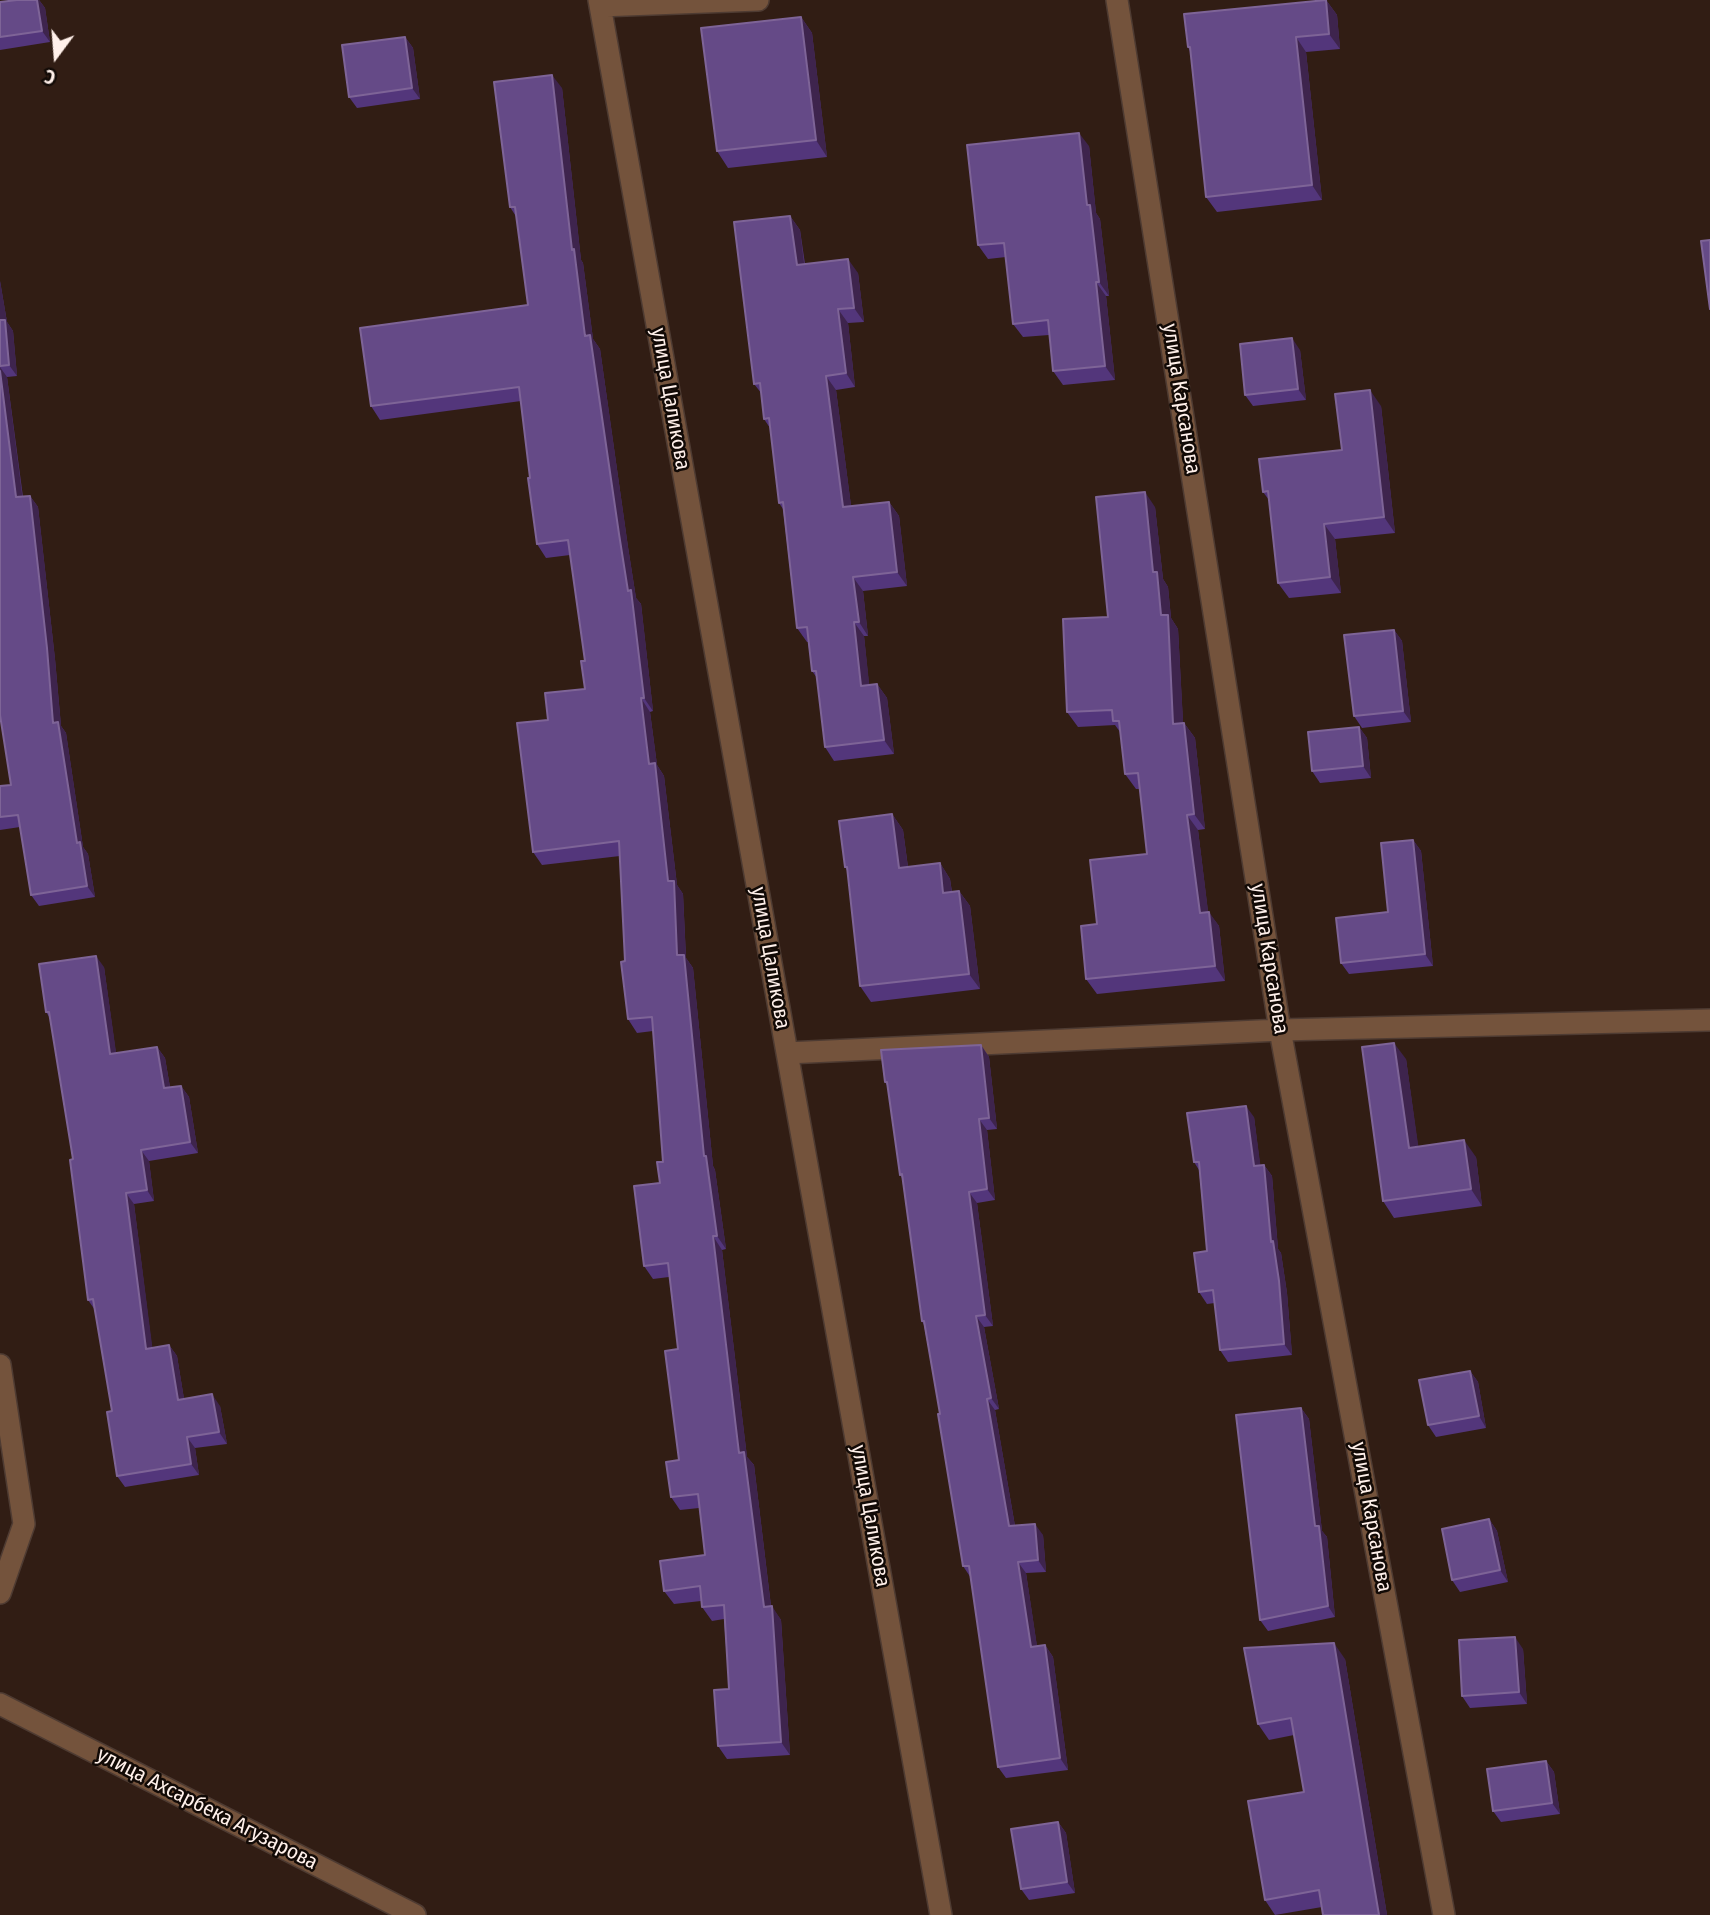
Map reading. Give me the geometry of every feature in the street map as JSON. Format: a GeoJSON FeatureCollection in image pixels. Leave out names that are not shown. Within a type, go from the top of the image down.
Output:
{"type":"FeatureCollection","features":[{"type":"Feature","properties":{"kind":"street"},"geometry":{"type":"LineString","coordinates":[[600,3],[758,0]]}},
{"type":"Feature","properties":{"kind":"street","name":"улица Карсанова"},"geometry":{"type":"LineString","coordinates":[[1117,0],[1280,1030],[1444,1915]]}},
{"type":"Feature","properties":{"kind":"street","name":"улица Цаликова"},"geometry":{"type":"LineString","coordinates":[[600,3],[941,1915]]}},
{"type":"Feature","properties":{"kind":"street"},"geometry":{"type":"LineString","coordinates":[[787,1053],[1280,1030],[1710,1020]]}},
{"type":"Feature","properties":{"kind":"street"},"geometry":{"type":"LineString","coordinates":[[0,1365],[24,1524],[0,1593]]}},
{"type":"Feature","properties":{"kind":"street","name":"улица Ахсарбека Агузарова"},"geometry":{"type":"LineString","coordinates":[[0,1703],[415,1915]]}},
{"type":"Feature","properties":{"kind":"building"},"geometry":{"type":"Polygon","coordinates":[[[37,0],[42,31],[0,37],[0,2],[37,0]]]}},
{"type":"Feature","properties":{"kind":"building"},"geometry":{"type":"Polygon","coordinates":[[[1326,0],[1329,34],[1296,37],[1312,185],[1206,197],[1184,14],[1326,0]]]}},
{"type":"Feature","properties":{"kind":"building"},"geometry":{"type":"Polygon","coordinates":[[[801,17],[816,140],[717,151],[701,28],[801,17]]]}},
{"type":"Feature","properties":{"kind":"building"},"geometry":{"type":"Polygon","coordinates":[[[405,37],[412,88],[349,97],[342,45],[405,37]]]}},
{"type":"Feature","properties":{"kind":"building"},"geometry":{"type":"Polygon","coordinates":[[[552,75],[572,250],[574,249],[585,336],[590,335],[628,591],[631,590],[649,764],[655,763],[668,881],[674,881],[677,955],[684,955],[704,1156],[717,1236],[713,1236],[739,1453],[744,1452],[764,1607],[772,1606],[781,1742],[718,1746],[714,1690],[729,1689],[724,1605],[702,1607],[700,1586],[664,1591],[660,1561],[705,1555],[698,1494],[671,1497],[666,1462],[679,1460],[665,1351],[678,1349],[668,1263],[644,1266],[634,1186],[660,1183],[657,1162],[663,1162],[652,1017],[628,1019],[621,962],[625,961],[619,841],[533,852],[517,723],[548,720],[545,693],[585,689],[581,661],[585,661],[568,540],[537,544],[519,387],[371,406],[360,328],[528,305],[515,207],[510,207],[494,82],[552,75]]]}},
{"type":"Feature","properties":{"kind":"building"},"geometry":{"type":"Polygon","coordinates":[[[1079,133],[1099,282],[1096,282],[1105,366],[1053,371],[1048,320],[1013,324],[1004,243],[978,245],[967,145],[1079,133]]]}},
{"type":"Feature","properties":{"kind":"building"},"geometry":{"type":"Polygon","coordinates":[[[790,216],[797,265],[848,259],[854,308],[838,309],[846,373],[826,376],[843,507],[889,502],[897,572],[853,577],[859,622],[854,622],[861,686],[877,684],[884,740],[825,747],[816,671],[812,671],[807,627],[797,628],[783,502],[779,503],[769,418],[764,419],[760,383],[754,384],[734,222],[790,216]]]}},
{"type":"Feature","properties":{"kind":"building"},"geometry":{"type":"Polygon","coordinates":[[[1710,240],[1710,309],[1701,241],[1710,240]]]}},
{"type":"Feature","properties":{"kind":"building"},"geometry":{"type":"Polygon","coordinates":[[[0,320],[5,320],[9,365],[0,366],[0,320]]]}},
{"type":"Feature","properties":{"kind":"building"},"geometry":{"type":"Polygon","coordinates":[[[1292,338],[1298,389],[1245,395],[1240,344],[1292,338]]]}},
{"type":"Feature","properties":{"kind":"building"},"geometry":{"type":"Polygon","coordinates":[[[0,371],[16,497],[30,496],[53,723],[58,722],[77,843],[80,842],[87,886],[31,895],[18,815],[0,817],[0,786],[11,785],[0,715],[0,371]]]}},
{"type":"Feature","properties":{"kind":"building"},"geometry":{"type":"Polygon","coordinates":[[[1370,390],[1384,517],[1324,524],[1330,577],[1278,583],[1268,491],[1263,492],[1259,459],[1342,450],[1335,394],[1370,390]]]}},
{"type":"Feature","properties":{"kind":"building"},"geometry":{"type":"Polygon","coordinates":[[[1145,492],[1153,572],[1157,572],[1161,615],[1168,615],[1173,724],[1184,723],[1194,814],[1187,815],[1200,913],[1209,912],[1215,966],[1086,979],[1081,926],[1097,924],[1090,860],[1147,854],[1138,773],[1125,774],[1119,721],[1113,721],[1112,710],[1067,712],[1063,619],[1108,617],[1096,497],[1145,492]]]}},
{"type":"Feature","properties":{"kind":"building"},"geometry":{"type":"Polygon","coordinates":[[[1394,630],[1403,711],[1354,716],[1344,635],[1394,630]]]}},
{"type":"Feature","properties":{"kind":"building"},"geometry":{"type":"Polygon","coordinates":[[[1359,727],[1363,766],[1312,771],[1308,732],[1359,727]]]}},
{"type":"Feature","properties":{"kind":"building"},"geometry":{"type":"Polygon","coordinates":[[[892,814],[899,868],[940,863],[943,893],[959,891],[969,974],[860,986],[847,867],[839,821],[892,814]]]}},
{"type":"Feature","properties":{"kind":"building"},"geometry":{"type":"Polygon","coordinates":[[[1413,840],[1425,954],[1341,963],[1336,918],[1388,912],[1381,843],[1413,840]]]}},
{"type":"Feature","properties":{"kind":"building"},"geometry":{"type":"Polygon","coordinates":[[[96,956],[110,1054],[157,1047],[164,1088],[181,1086],[190,1142],[141,1150],[147,1190],[126,1193],[146,1349],[169,1345],[178,1400],[212,1394],[219,1432],[187,1437],[191,1464],[117,1476],[107,1412],[112,1411],[93,1299],[88,1300],[70,1160],[73,1159],[39,964],[96,956]]]}},
{"type":"Feature","properties":{"kind":"building"},"geometry":{"type":"Polygon","coordinates":[[[1394,1043],[1409,1148],[1464,1140],[1471,1189],[1383,1201],[1362,1047],[1394,1043]]]}},
{"type":"Feature","properties":{"kind":"building"},"geometry":{"type":"Polygon","coordinates":[[[981,1045],[989,1118],[979,1119],[987,1189],[969,1192],[985,1315],[976,1316],[1009,1526],[1035,1524],[1038,1560],[1018,1562],[1031,1647],[1045,1645],[1060,1758],[998,1767],[969,1566],[963,1566],[881,1050],[981,1045]]]}},
{"type":"Feature","properties":{"kind":"building"},"geometry":{"type":"Polygon","coordinates":[[[1246,1106],[1254,1166],[1264,1165],[1284,1344],[1220,1350],[1213,1290],[1199,1292],[1194,1253],[1207,1251],[1199,1162],[1194,1162],[1187,1113],[1246,1106]]]}},
{"type":"Feature","properties":{"kind":"building"},"geometry":{"type":"Polygon","coordinates":[[[1470,1371],[1479,1416],[1428,1425],[1419,1380],[1470,1371]]]}},
{"type":"Feature","properties":{"kind":"building"},"geometry":{"type":"Polygon","coordinates":[[[1301,1408],[1328,1606],[1260,1620],[1236,1415],[1301,1408]]]}},
{"type":"Feature","properties":{"kind":"building"},"geometry":{"type":"Polygon","coordinates":[[[1489,1519],[1500,1570],[1452,1580],[1442,1529],[1489,1519]]]}},
{"type":"Feature","properties":{"kind":"building"},"geometry":{"type":"Polygon","coordinates":[[[1515,1637],[1519,1692],[1462,1696],[1459,1640],[1515,1637]]]}},
{"type":"Feature","properties":{"kind":"building"},"geometry":{"type":"Polygon","coordinates":[[[1334,1643],[1379,1915],[1323,1915],[1319,1890],[1265,1900],[1248,1801],[1304,1792],[1291,1718],[1258,1724],[1244,1648],[1334,1643]]]}},
{"type":"Feature","properties":{"kind":"building"},"geometry":{"type":"Polygon","coordinates":[[[1546,1761],[1552,1803],[1493,1811],[1487,1769],[1546,1761]]]}},
{"type":"Feature","properties":{"kind":"building"},"geometry":{"type":"Polygon","coordinates":[[[1058,1822],[1067,1882],[1021,1889],[1011,1829],[1058,1822]]]}}]}
